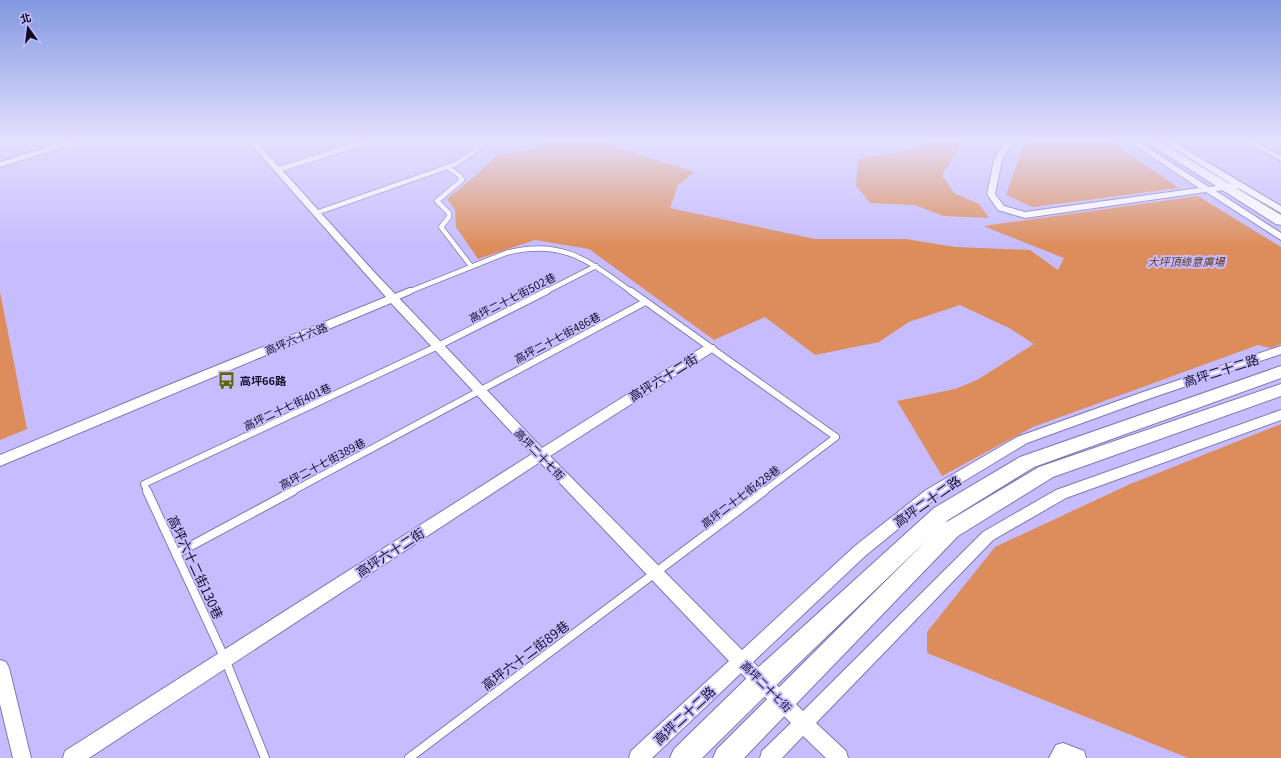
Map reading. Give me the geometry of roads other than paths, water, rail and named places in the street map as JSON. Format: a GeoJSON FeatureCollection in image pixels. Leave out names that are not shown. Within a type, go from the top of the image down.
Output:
{"type":"FeatureCollection","features":[{"type":"Feature","properties":{"kind":"street","name":"高坪二十七街"},"geometry":{"type":"LineString","coordinates":[[283,176],[479,391],[761,682],[839,758]]}},
{"type":"Feature","properties":{"kind":"street"},"geometry":{"type":"LineString","coordinates":[[995,176],[991,194],[1001,208],[1025,215],[1240,185]]}},
{"type":"Feature","properties":{"kind":"street"},"geometry":{"type":"LineString","coordinates":[[1187,176],[1281,237]]}},
{"type":"Feature","properties":{"kind":"street"},"geometry":{"type":"LineString","coordinates":[[1209,176],[1281,221]]}},
{"type":"Feature","properties":{"kind":"street"},"geometry":{"type":"LineString","coordinates":[[1225,176],[1281,210]]}},
{"type":"Feature","properties":{"kind":"street","name":"高坪六十六路"},"geometry":{"type":"LineString","coordinates":[[0,462],[163,392],[393,298]]}},
{"type":"Feature","properties":{"kind":"street","name":"高坪六十二街"},"geometry":{"type":"LineString","coordinates":[[72,758],[541,455],[710,348]]}},
{"type":"Feature","properties":{"kind":"street","name":"高坪二十二路"},"geometry":{"type":"LineString","coordinates":[[638,758],[860,551],[932,494],[1022,440],[1147,395],[1281,350]]}},
{"type":"Feature","properties":{"kind":"street","name":"高坪二十二路"},"geometry":{"type":"LineString","coordinates":[[683,758],[761,682],[941,514],[1027,462],[1281,372]]}},
{"type":"Feature","properties":{"kind":"street"},"geometry":{"type":"LineString","coordinates":[[726,758],[951,530],[1046,472],[1281,390]]}},
{"type":"Feature","properties":{"kind":"street"},"geometry":{"type":"LineString","coordinates":[[769,758],[988,536],[1061,494],[1281,415]]}},
{"type":"Feature","properties":{"kind":"street"},"geometry":{"type":"LineString","coordinates":[[0,668],[22,758]]}},
{"type":"Feature","properties":{"kind":"street"},"geometry":{"type":"LineString","coordinates":[[1058,758],[1063,752],[1077,758]]}},
{"type":"Feature","properties":{"kind":"lane"},"geometry":{"type":"LineString","coordinates":[[316,213],[420,176]]}},
{"type":"Feature","properties":{"kind":"lane"},"geometry":{"type":"LineString","coordinates":[[460,176],[462,180],[437,201],[449,213],[449,217],[441,227],[471,266]]}},
{"type":"Feature","properties":{"kind":"lane","name":"高坪六十六路"},"geometry":{"type":"LineString","coordinates":[[393,298],[506,253],[533,248],[549,248],[568,252],[596,266],[836,437]]}},
{"type":"Feature","properties":{"kind":"lane","name":"高坪二十七街502巷"},"geometry":{"type":"LineString","coordinates":[[438,346],[596,266]]}},
{"type":"Feature","properties":{"kind":"lane","name":"高坪二十七街486巷"},"geometry":{"type":"LineString","coordinates":[[479,391],[645,302]]}},
{"type":"Feature","properties":{"kind":"lane","name":"高坪二十七街401巷"},"geometry":{"type":"LineString","coordinates":[[144,484],[438,346]]}},
{"type":"Feature","properties":{"kind":"lane","name":"高坪二十七街389巷"},"geometry":{"type":"LineString","coordinates":[[176,554],[479,391]]}},
{"type":"Feature","properties":{"kind":"lane","name":"高坪二十七街428巷"},"geometry":{"type":"LineString","coordinates":[[657,573],[836,437]]}},
{"type":"Feature","properties":{"kind":"lane","name":"高坪六十二街130巷"},"geometry":{"type":"LineString","coordinates":[[144,484],[225,659]]}},
{"type":"Feature","properties":{"kind":"lane","name":"高坪六十二街89巷"},"geometry":{"type":"LineString","coordinates":[[409,758],[657,573]]}},
{"type":"Feature","properties":{"kind":"lane"},"geometry":{"type":"LineString","coordinates":[[225,659],[265,758]]}},
{"type":"Feature","properties":{"kind":"place","name":"高坪66路"},"geometry":{"type":"Point","coordinates":[227,380]}},
{"type":"Feature","properties":{"kind":"park label","name":"大坪頂綠意廣場"},"geometry":{"type":"Point","coordinates":[1186,261]}}]}
